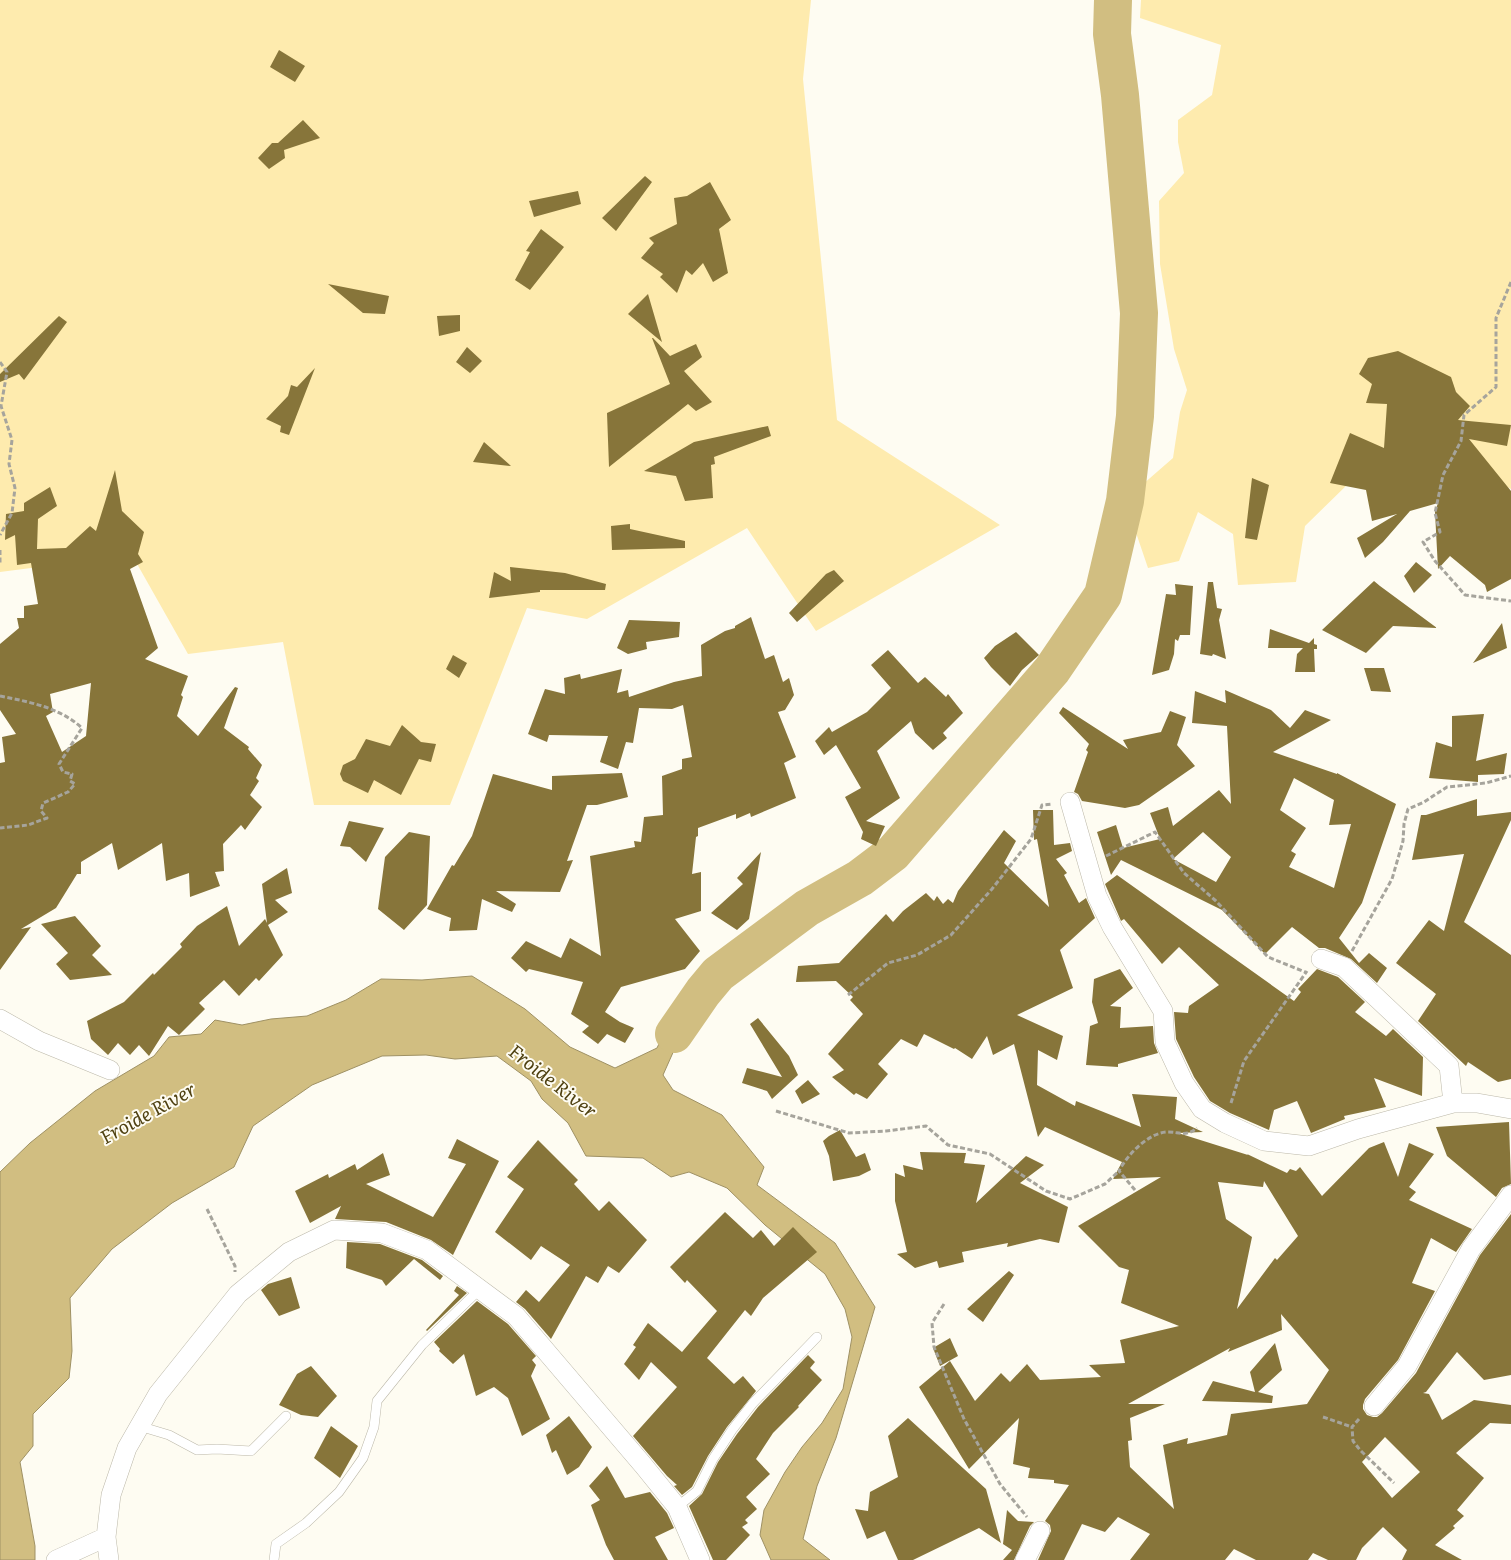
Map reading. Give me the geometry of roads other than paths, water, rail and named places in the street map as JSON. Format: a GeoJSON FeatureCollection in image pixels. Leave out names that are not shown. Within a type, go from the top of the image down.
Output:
{"type":"FeatureCollection","features":[{"type":"Feature","properties":{"kind":"street"},"geometry":{"type":"LineString","coordinates":[[1070,802],[1097,896],[1112,927],[1163,1010],[1165,1042],[1184,1083],[1202,1109],[1220,1120],[1264,1141],[1309,1146],[1358,1129],[1453,1103],[1477,1103],[1511,1109]]}},
{"type":"Feature","properties":{"kind":"street"},"geometry":{"type":"LineString","coordinates":[[1321,959],[1344,966],[1449,1066],[1453,1103]]}},
{"type":"Feature","properties":{"kind":"street"},"geometry":{"type":"LineString","coordinates":[[0,1019],[39,1041],[110,1070]]}},
{"type":"Feature","properties":{"kind":"street"},"geometry":{"type":"LineString","coordinates":[[1374,1406],[1407,1366],[1471,1249],[1511,1194]]}},
{"type":"Feature","properties":{"kind":"street"},"geometry":{"type":"LineString","coordinates":[[109,1560],[106,1537],[112,1495],[127,1448],[158,1394],[238,1294],[289,1252],[334,1230],[382,1233],[427,1250],[516,1316],[677,1507],[700,1560]]}},
{"type":"Feature","properties":{"kind":"street"},"geometry":{"type":"LineString","coordinates":[[1025,1560],[1040,1531]]}},
{"type":"Feature","properties":{"kind":"street"},"geometry":{"type":"LineString","coordinates":[[56,1560],[106,1537]]}},
{"type":"Feature","properties":{"kind":"lane"},"geometry":{"type":"LineString","coordinates":[[274,1560],[276,1544],[306,1523],[339,1492],[363,1458],[374,1427],[377,1401],[422,1345],[480,1289]]}},
{"type":"Feature","properties":{"kind":"lane"},"geometry":{"type":"LineString","coordinates":[[677,1507],[697,1491],[712,1459],[753,1403],[817,1337]]}},
{"type":"Feature","properties":{"kind":"lane"},"geometry":{"type":"LineString","coordinates":[[139,1426],[169,1435],[197,1450],[251,1451],[286,1416]]}},
{"type":"Feature","properties":{"kind":"water","name":"Froide River"},"geometry":{"type":"Polygon","coordinates":[[[472,976],[525,1009],[570,1047],[615,1068],[657,1048],[670,1020],[703,992],[695,1013],[679,1039],[663,1075],[673,1090],[722,1115],[764,1167],[757,1185],[835,1243],[875,1307],[836,1438],[817,1486],[803,1539],[830,1560],[771,1560],[760,1535],[764,1510],[785,1472],[822,1423],[843,1389],[852,1337],[845,1309],[825,1274],[765,1225],[727,1188],[689,1172],[671,1177],[643,1158],[586,1156],[568,1123],[542,1099],[531,1081],[497,1056],[455,1059],[426,1055],[382,1056],[312,1085],[253,1126],[234,1167],[172,1203],[112,1249],[70,1298],[72,1351],[69,1378],[33,1414],[33,1446],[20,1462],[35,1546],[35,1560],[0,1560],[0,1172],[30,1143],[95,1091],[154,1056],[169,1037],[201,1034],[215,1020],[242,1025],[271,1019],[307,1016],[346,1000],[381,979],[422,980],[472,976]]]}},
{"type":"Feature","properties":{"kind":"waterway"},"geometry":{"type":"LineString","coordinates":[[674,1034],[718,974],[807,908],[860,878],[893,853],[1052,670],[1103,595],[1125,501],[1135,416],[1139,313],[1120,95],[1112,34],[1113,0]]}}]}
